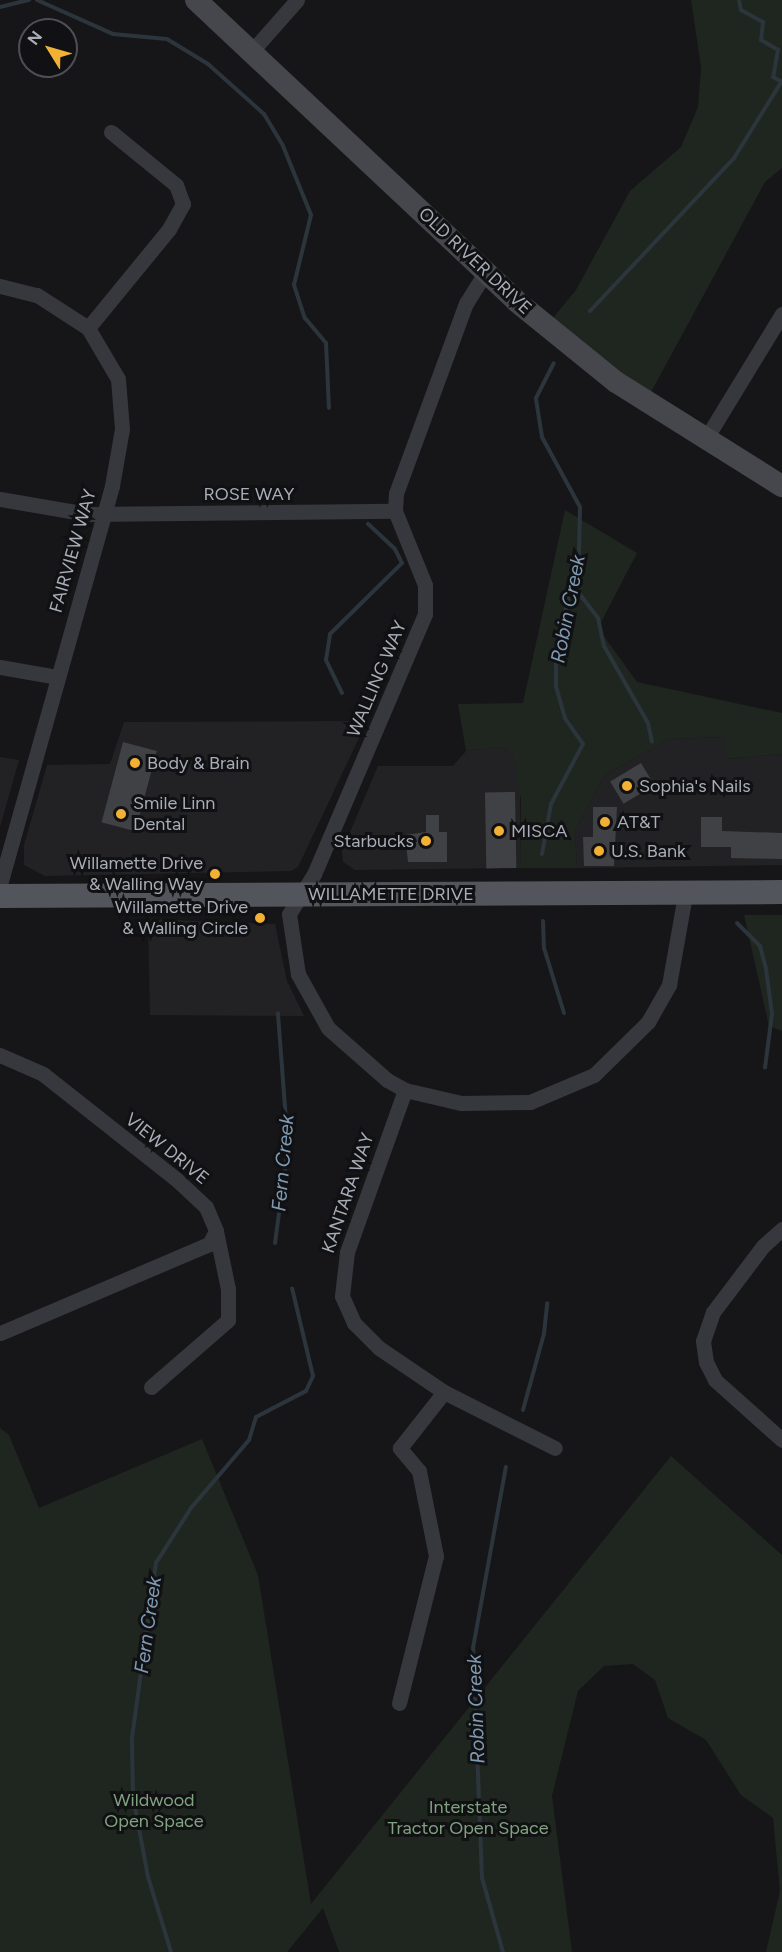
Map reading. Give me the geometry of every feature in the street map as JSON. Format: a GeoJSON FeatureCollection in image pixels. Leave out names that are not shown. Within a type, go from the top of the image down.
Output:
{"type":"FeatureCollection","features":[{"type":"Feature","properties":{"kind":"main road","name":"WILLAMETTE DRIVE"},"geometry":{"type":"LineString","coordinates":[[0,896],[686,895],[782,892]]}},
{"type":"Feature","properties":{"kind":"street","name":"OLD RIVER DRIVE"},"geometry":{"type":"LineString","coordinates":[[196,0],[485,273],[616,382],[705,440],[782,486]]}},
{"type":"Feature","properties":{"kind":"street"},"geometry":{"type":"LineString","coordinates":[[252,51],[297,0]]}},
{"type":"Feature","properties":{"kind":"street"},"geometry":{"type":"LineString","coordinates":[[88,328],[169,229],[183,204],[176,185],[111,132]]}},
{"type":"Feature","properties":{"kind":"street"},"geometry":{"type":"LineString","coordinates":[[395,511],[402,471],[466,303],[485,273]]}},
{"type":"Feature","properties":{"kind":"street","name":"FAIRVIEW WAY"},"geometry":{"type":"LineString","coordinates":[[0,286],[37,296],[88,328],[114,367],[121,397],[120,451],[0,885]]}},
{"type":"Feature","properties":{"kind":"street"},"geometry":{"type":"LineString","coordinates":[[705,440],[782,314]]}},
{"type":"Feature","properties":{"kind":"street","name":"ROSE WAY"},"geometry":{"type":"LineString","coordinates":[[0,499],[103,514],[395,511]]}},
{"type":"Feature","properties":{"kind":"street","name":"WALLING WAY"},"geometry":{"type":"LineString","coordinates":[[395,511],[422,572],[425,614],[301,894],[289,914],[290,937],[311,1002],[355,1056],[405,1090]]}},
{"type":"Feature","properties":{"kind":"street"},"geometry":{"type":"LineString","coordinates":[[0,667],[58,677]]}},
{"type":"Feature","properties":{"kind":"street"},"geometry":{"type":"LineString","coordinates":[[405,1090],[461,1103],[507,1105],[540,1100],[594,1075],[631,1043],[662,1000],[681,939],[686,895]]}},
{"type":"Feature","properties":{"kind":"street","name":"VIEW DRIVE"},"geometry":{"type":"LineString","coordinates":[[0,1055],[42,1074],[177,1179],[207,1207],[216,1231],[228,1289],[228,1320],[151,1387]]}},
{"type":"Feature","properties":{"kind":"street","name":"KANTARA WAY"},"geometry":{"type":"LineString","coordinates":[[405,1090],[347,1252],[342,1296],[354,1323],[379,1348],[444,1392],[555,1448]]}},
{"type":"Feature","properties":{"kind":"street"},"geometry":{"type":"LineString","coordinates":[[782,1229],[763,1246],[713,1312],[703,1341],[706,1362],[715,1380],[782,1440]]}},
{"type":"Feature","properties":{"kind":"street"},"geometry":{"type":"LineString","coordinates":[[0,1333],[209,1244],[216,1231]]}},
{"type":"Feature","properties":{"kind":"street"},"geometry":{"type":"LineString","coordinates":[[399,1703],[436,1556],[419,1471],[400,1448],[444,1392]]}},
{"type":"Feature","properties":{"kind":"shaded area"},"geometry":{"type":"Polygon","coordinates":[[[367,721],[298,867],[291,871],[45,876],[24,865],[24,845],[47,765],[110,764],[124,722],[367,721]]]}},
{"type":"Feature","properties":{"kind":"shaded area"},"geometry":{"type":"Polygon","coordinates":[[[725,737],[726,759],[782,754],[782,865],[577,868],[575,830],[605,775],[669,739],[725,737]]]}},
{"type":"Feature","properties":{"kind":"shaded area"},"geometry":{"type":"Polygon","coordinates":[[[501,747],[513,755],[520,779],[520,868],[355,870],[343,862],[342,851],[378,766],[453,766],[466,751],[501,747]]]}},
{"type":"Feature","properties":{"kind":"shaded area"},"geometry":{"type":"Polygon","coordinates":[[[0,757],[19,760],[0,827],[0,757]]]}},
{"type":"Feature","properties":{"kind":"shaded area"},"geometry":{"type":"Polygon","coordinates":[[[148,919],[275,924],[287,981],[304,1016],[150,1015],[148,919]]]}},
{"type":"Feature","properties":{"kind":"green space"},"geometry":{"type":"Polygon","coordinates":[[[691,0],[782,0],[782,168],[765,182],[650,394],[552,319],[576,290],[630,191],[681,147],[698,107],[701,67],[691,0]]]}},
{"type":"Feature","properties":{"kind":"green space"},"geometry":{"type":"Polygon","coordinates":[[[565,510],[637,553],[598,628],[637,682],[782,713],[782,754],[725,759],[725,737],[669,739],[605,775],[575,830],[577,868],[520,868],[521,800],[513,755],[501,747],[466,751],[458,704],[523,703],[565,510]]]}},
{"type":"Feature","properties":{"kind":"green space"},"geometry":{"type":"Polygon","coordinates":[[[744,915],[782,915],[782,1031],[769,1026],[744,915]]]}},
{"type":"Feature","properties":{"kind":"green space"},"geometry":{"type":"Polygon","coordinates":[[[0,1428],[9,1435],[39,1508],[202,1439],[258,1575],[311,1904],[671,1456],[782,1555],[782,1952],[766,1952],[780,1891],[773,1818],[741,1795],[706,1740],[668,1718],[655,1680],[633,1664],[604,1666],[578,1691],[552,1796],[572,1952],[339,1952],[323,1908],[287,1952],[0,1952],[0,1428]]]}},
{"type":"Feature","properties":{"kind":"building"},"geometry":{"type":"Polygon","coordinates":[[[123,742],[157,751],[135,831],[102,822],[123,742]]]}},
{"type":"Feature","properties":{"kind":"building","name":"Sophia's Nails"},"geometry":{"type":"Polygon","coordinates":[[[641,763],[654,785],[624,804],[610,782],[641,763]]]}},
{"type":"Feature","properties":{"kind":"building","name":"MISCA"},"geometry":{"type":"Polygon","coordinates":[[[515,792],[516,868],[486,869],[485,793],[515,792]]]}},
{"type":"Feature","properties":{"kind":"building"},"geometry":{"type":"Polygon","coordinates":[[[593,807],[617,807],[614,866],[584,866],[583,837],[593,837],[593,807]]]}},
{"type":"Feature","properties":{"kind":"building","name":"Starbucks"},"geometry":{"type":"Polygon","coordinates":[[[426,815],[439,815],[439,832],[447,832],[447,862],[408,862],[405,835],[426,832],[426,815]]]}},
{"type":"Feature","properties":{"kind":"building"},"geometry":{"type":"Polygon","coordinates":[[[701,817],[722,817],[722,831],[782,833],[782,859],[731,858],[731,847],[701,847],[701,817]]]}},
{"type":"Feature","properties":{"kind":"waterway","name":"Fern Creek"},"geometry":{"type":"LineString","coordinates":[[0,7],[29,0]]}},
{"type":"Feature","properties":{"kind":"waterway","name":"Fern Creek"},"geometry":{"type":"LineString","coordinates":[[37,0],[113,34],[167,39],[208,64],[264,114],[283,146],[311,215],[294,285],[305,318],[326,343],[329,408]]}},
{"type":"Feature","properties":{"kind":"waterway"},"geometry":{"type":"LineString","coordinates":[[739,0],[741,10],[763,22],[761,40],[778,50],[773,77],[782,82]]}},
{"type":"Feature","properties":{"kind":"waterway","name":"Robin Creek"},"geometry":{"type":"LineString","coordinates":[[590,311],[734,158],[780,84]]}},
{"type":"Feature","properties":{"kind":"waterway","name":"Robin Creek"},"geometry":{"type":"LineString","coordinates":[[542,854],[551,804],[583,744],[565,718],[556,687],[556,649],[579,554],[580,507],[542,437],[536,398],[554,363]]}},
{"type":"Feature","properties":{"kind":"waterway","name":"Fern Creek"},"geometry":{"type":"LineString","coordinates":[[342,693],[326,660],[330,634],[402,563],[395,549],[368,524]]}},
{"type":"Feature","properties":{"kind":"waterway"},"geometry":{"type":"LineString","coordinates":[[572,584],[598,618],[604,646],[648,723],[652,742]]}},
{"type":"Feature","properties":{"kind":"waterway","name":"Robin Creek"},"geometry":{"type":"LineString","coordinates":[[543,921],[544,948],[564,1013]]}},
{"type":"Feature","properties":{"kind":"waterway"},"geometry":{"type":"LineString","coordinates":[[737,923],[760,946],[766,969],[772,1014],[765,1068]]}},
{"type":"Feature","properties":{"kind":"waterway","name":"Fern Creek"},"geometry":{"type":"LineString","coordinates":[[275,1243],[288,1147],[278,1013]]}},
{"type":"Feature","properties":{"kind":"waterway","name":"Fern Creek"},"geometry":{"type":"LineString","coordinates":[[171,1952],[148,1877],[133,1796],[132,1738],[156,1563],[191,1508],[249,1440],[256,1417],[306,1391],[313,1376],[292,1288]]}},
{"type":"Feature","properties":{"kind":"waterway","name":"Robin Creek"},"geometry":{"type":"LineString","coordinates":[[523,1410],[544,1334],[547,1303]]}},
{"type":"Feature","properties":{"kind":"waterway","name":"Robin Creek"},"geometry":{"type":"LineString","coordinates":[[503,1952],[482,1878],[473,1648],[506,1467]]}},
{"type":"Feature","properties":{"kind":"place","name":"Body & Brain"},"geometry":{"type":"Point","coordinates":[135,763]}},
{"type":"Feature","properties":{"kind":"place","name":"Sophia's Nails"},"geometry":{"type":"Point","coordinates":[627,786]}},
{"type":"Feature","properties":{"kind":"place","name":"Smile Linn Dental"},"geometry":{"type":"Point","coordinates":[121,814]}},
{"type":"Feature","properties":{"kind":"place","name":"AT&T"},"geometry":{"type":"Point","coordinates":[605,822]}},
{"type":"Feature","properties":{"kind":"place","name":"MISCA"},"geometry":{"type":"Point","coordinates":[499,831]}},
{"type":"Feature","properties":{"kind":"place","name":"Starbucks"},"geometry":{"type":"Point","coordinates":[426,841]}},
{"type":"Feature","properties":{"kind":"place","name":"U.S. Bank"},"geometry":{"type":"Point","coordinates":[599,851]}},
{"type":"Feature","properties":{"kind":"place","name":"Willamette Drive & Walling Way"},"geometry":{"type":"Point","coordinates":[215,874]}},
{"type":"Feature","properties":{"kind":"place","name":"Willamette Drive & Walling Circle"},"geometry":{"type":"Point","coordinates":[260,918]}},
{"type":"Feature","properties":{"kind":"park label","name":"Wildwood Open Space"},"geometry":{"type":"Point","coordinates":[154,1811]}},
{"type":"Feature","properties":{"kind":"park label","name":"Interstate Tractor Open Space"},"geometry":{"type":"Point","coordinates":[468,1818]}}]}
